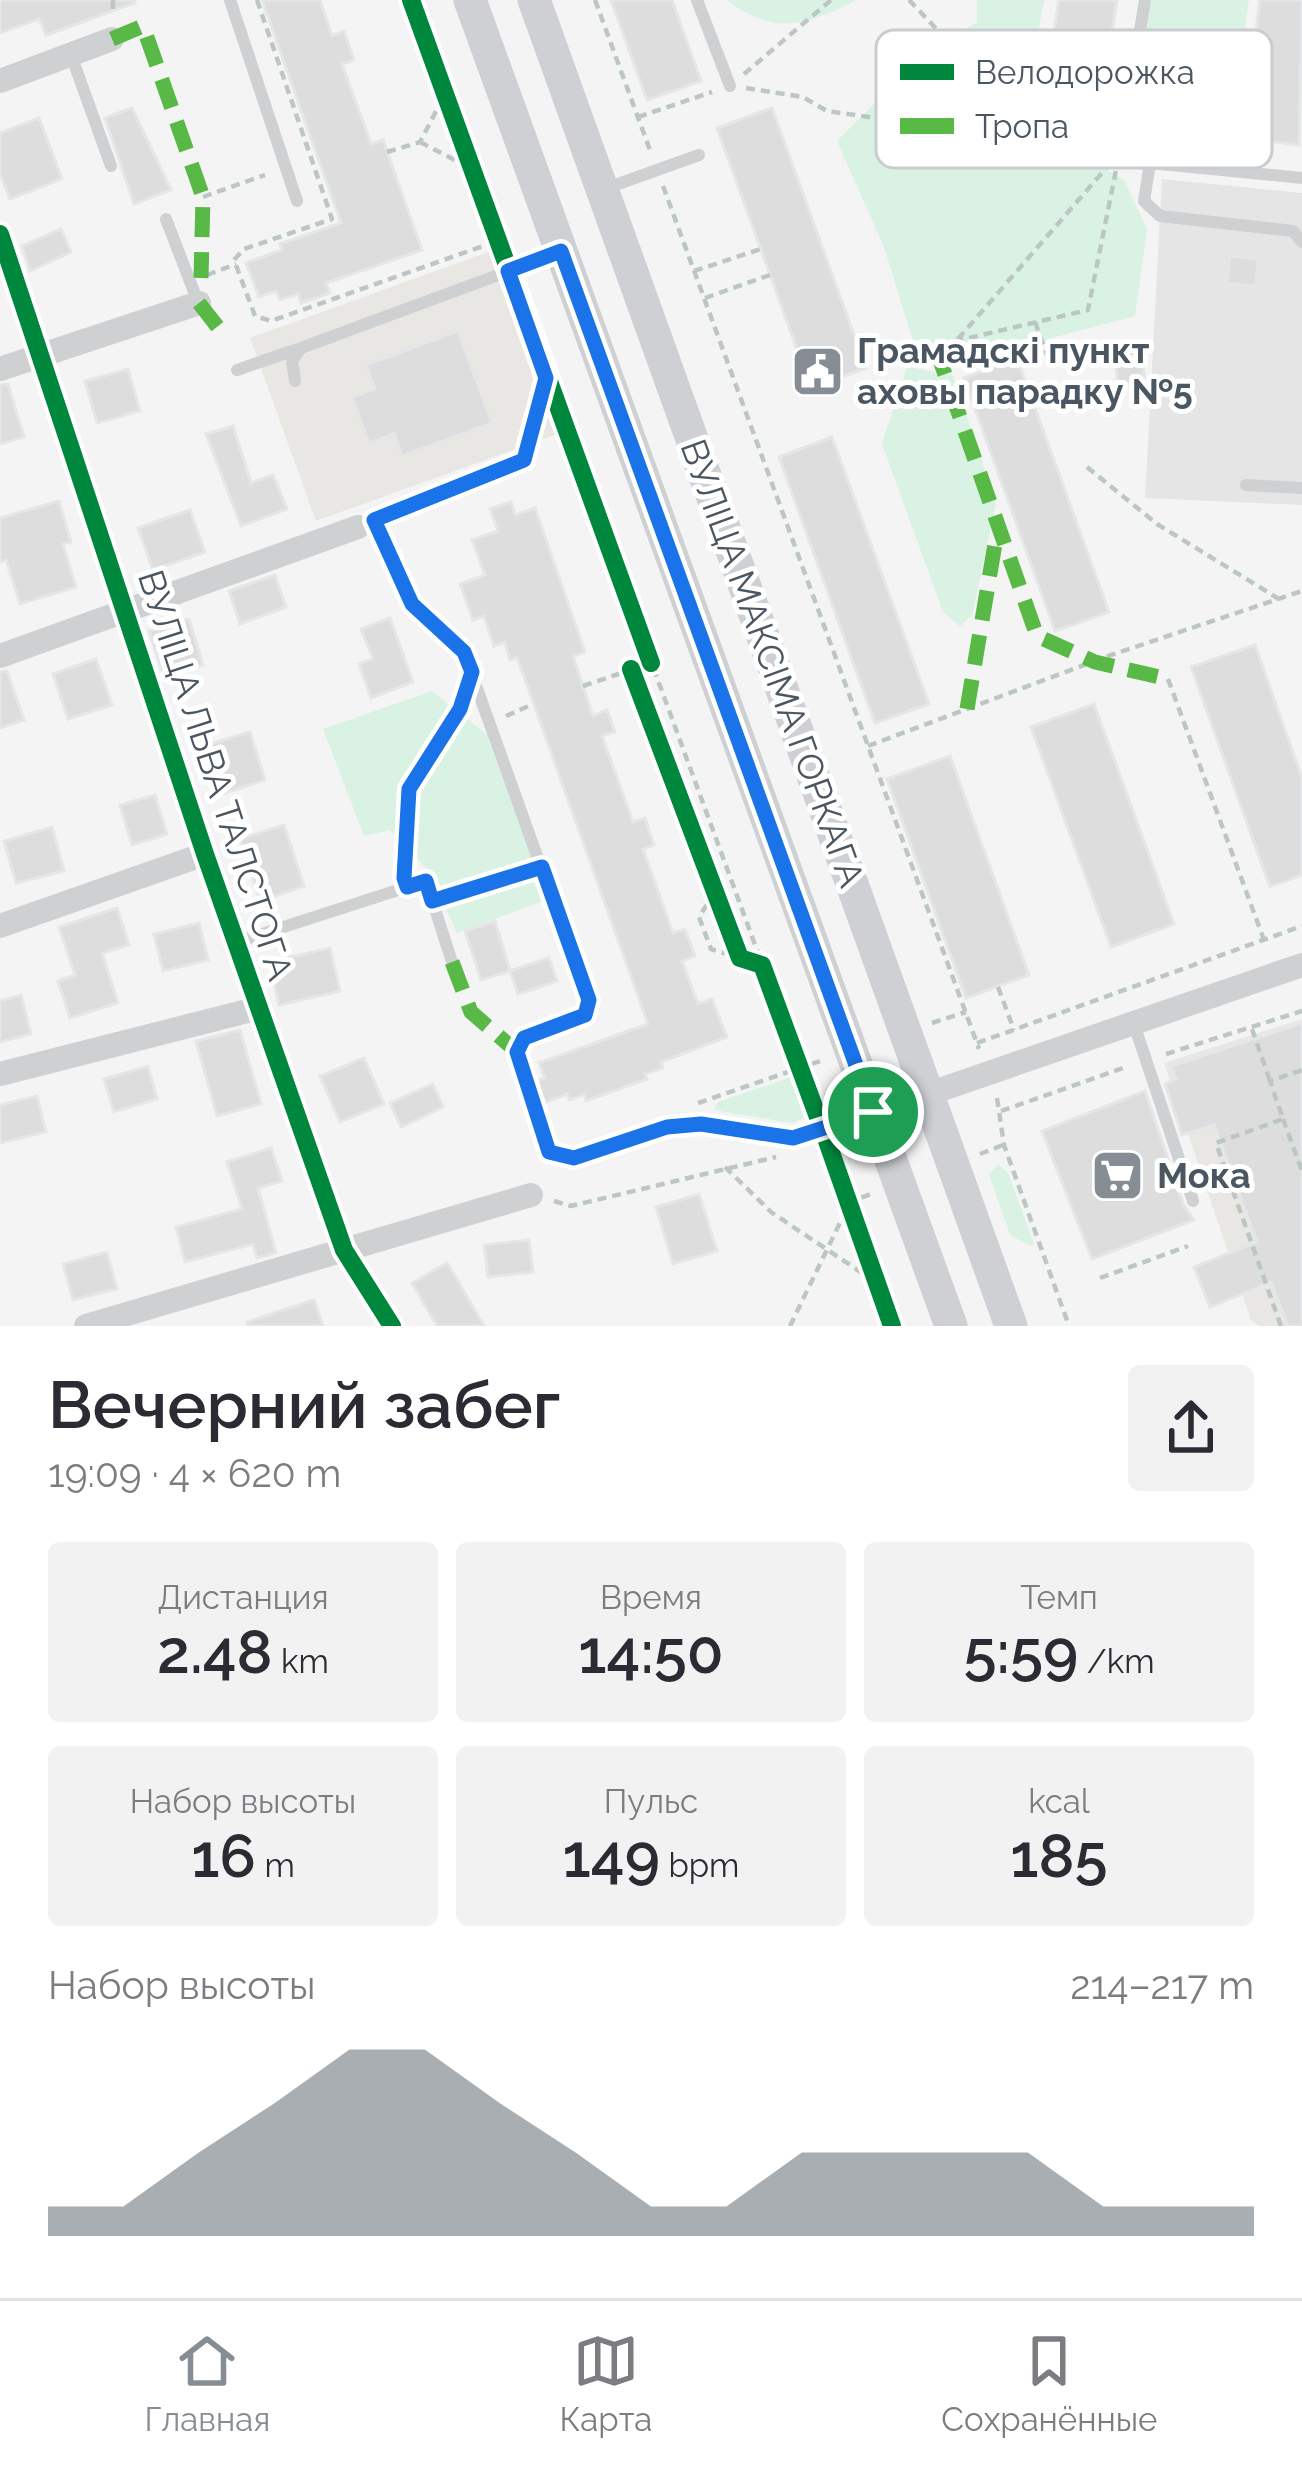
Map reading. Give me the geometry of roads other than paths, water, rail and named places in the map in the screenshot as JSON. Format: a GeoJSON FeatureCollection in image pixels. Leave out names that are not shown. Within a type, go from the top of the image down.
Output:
{"type":"FeatureCollection","features":[{"type":"Feature","properties":{"kind":"main road","name":"ВУЛІЦА МАКСІМА ГОРКАГА"},"geometry":{"type":"LineString","coordinates":[[470,0],[951,1326]]}},
{"type":"Feature","properties":{"kind":"main road","name":"ВУЛІЦА МАКСІМА ГОРКАГА"},"geometry":{"type":"LineString","coordinates":[[534,0],[1011,1326]]}},
{"type":"Feature","properties":{"kind":"street"},"geometry":{"type":"LineString","coordinates":[[0,81],[112,39]]}},
{"type":"Feature","properties":{"kind":"street","name":"ВУЛІЦА ЛЬВА ТАЛСТОГА"},"geometry":{"type":"LineString","coordinates":[[0,234],[205,854],[344,1250],[392,1326]]}},
{"type":"Feature","properties":{"kind":"street"},"geometry":{"type":"LineString","coordinates":[[0,369],[200,290]]}},
{"type":"Feature","properties":{"kind":"street"},"geometry":{"type":"LineString","coordinates":[[0,656],[361,533]]}},
{"type":"Feature","properties":{"kind":"street"},"geometry":{"type":"LineString","coordinates":[[0,926],[205,854]]}},
{"type":"Feature","properties":{"kind":"street"},"geometry":{"type":"LineString","coordinates":[[873,1112],[1302,965]]}},
{"type":"Feature","properties":{"kind":"street"},"geometry":{"type":"LineString","coordinates":[[0,1074],[259,1007]]}},
{"type":"Feature","properties":{"kind":"street"},"geometry":{"type":"LineString","coordinates":[[86,1326],[531,1195]]}},
{"type":"Feature","properties":{"kind":"lane"},"geometry":{"type":"LineString","coordinates":[[230,0],[297,201]]}},
{"type":"Feature","properties":{"kind":"lane"},"geometry":{"type":"LineString","coordinates":[[697,0],[730,86]]}},
{"type":"Feature","properties":{"kind":"lane"},"geometry":{"type":"LineString","coordinates":[[1140,30],[1145,0]]}},
{"type":"Feature","properties":{"kind":"lane"},"geometry":{"type":"LineString","coordinates":[[70,54],[111,166]]}},
{"type":"Feature","properties":{"kind":"lane"},"geometry":{"type":"LineString","coordinates":[[602,190],[699,154]]}},
{"type":"Feature","properties":{"kind":"lane"},"geometry":{"type":"LineString","coordinates":[[1149,168],[1144,202],[1160,216],[1292,231],[1302,242]]}},
{"type":"Feature","properties":{"kind":"lane"},"geometry":{"type":"LineString","coordinates":[[1201,168],[1302,178]]}},
{"type":"Feature","properties":{"kind":"lane"},"geometry":{"type":"LineString","coordinates":[[166,219],[200,290]]}},
{"type":"Feature","properties":{"kind":"lane"},"geometry":{"type":"LineString","coordinates":[[237,370],[561,251]]}},
{"type":"Feature","properties":{"kind":"lane"},"geometry":{"type":"LineString","coordinates":[[296,381],[292,361],[301,348]]}},
{"type":"Feature","properties":{"kind":"lane"},"geometry":{"type":"LineString","coordinates":[[1246,485],[1302,488]]}},
{"type":"Feature","properties":{"kind":"lane"},"geometry":{"type":"LineString","coordinates":[[464,652],[589,1000],[585,1015],[524,1038],[517,1052],[549,1152],[574,1158],[667,1127],[701,1124],[793,1138],[873,1112]]}},
{"type":"Feature","properties":{"kind":"lane"},"geometry":{"type":"LineString","coordinates":[[236,943],[426,881],[452,962]]}},
{"type":"Feature","properties":{"kind":"lane"},"geometry":{"type":"LineString","coordinates":[[1134,1023],[1193,1201]]}},
{"type":"Feature","properties":{"kind":"place","name":"Грамадскі пункт аховы парадку №5"},"geometry":{"type":"Point","coordinates":[818,371]}},
{"type":"Feature","properties":{"kind":"place","name":"Мока"},"geometry":{"type":"Point","coordinates":[1118,1175]}}]}
